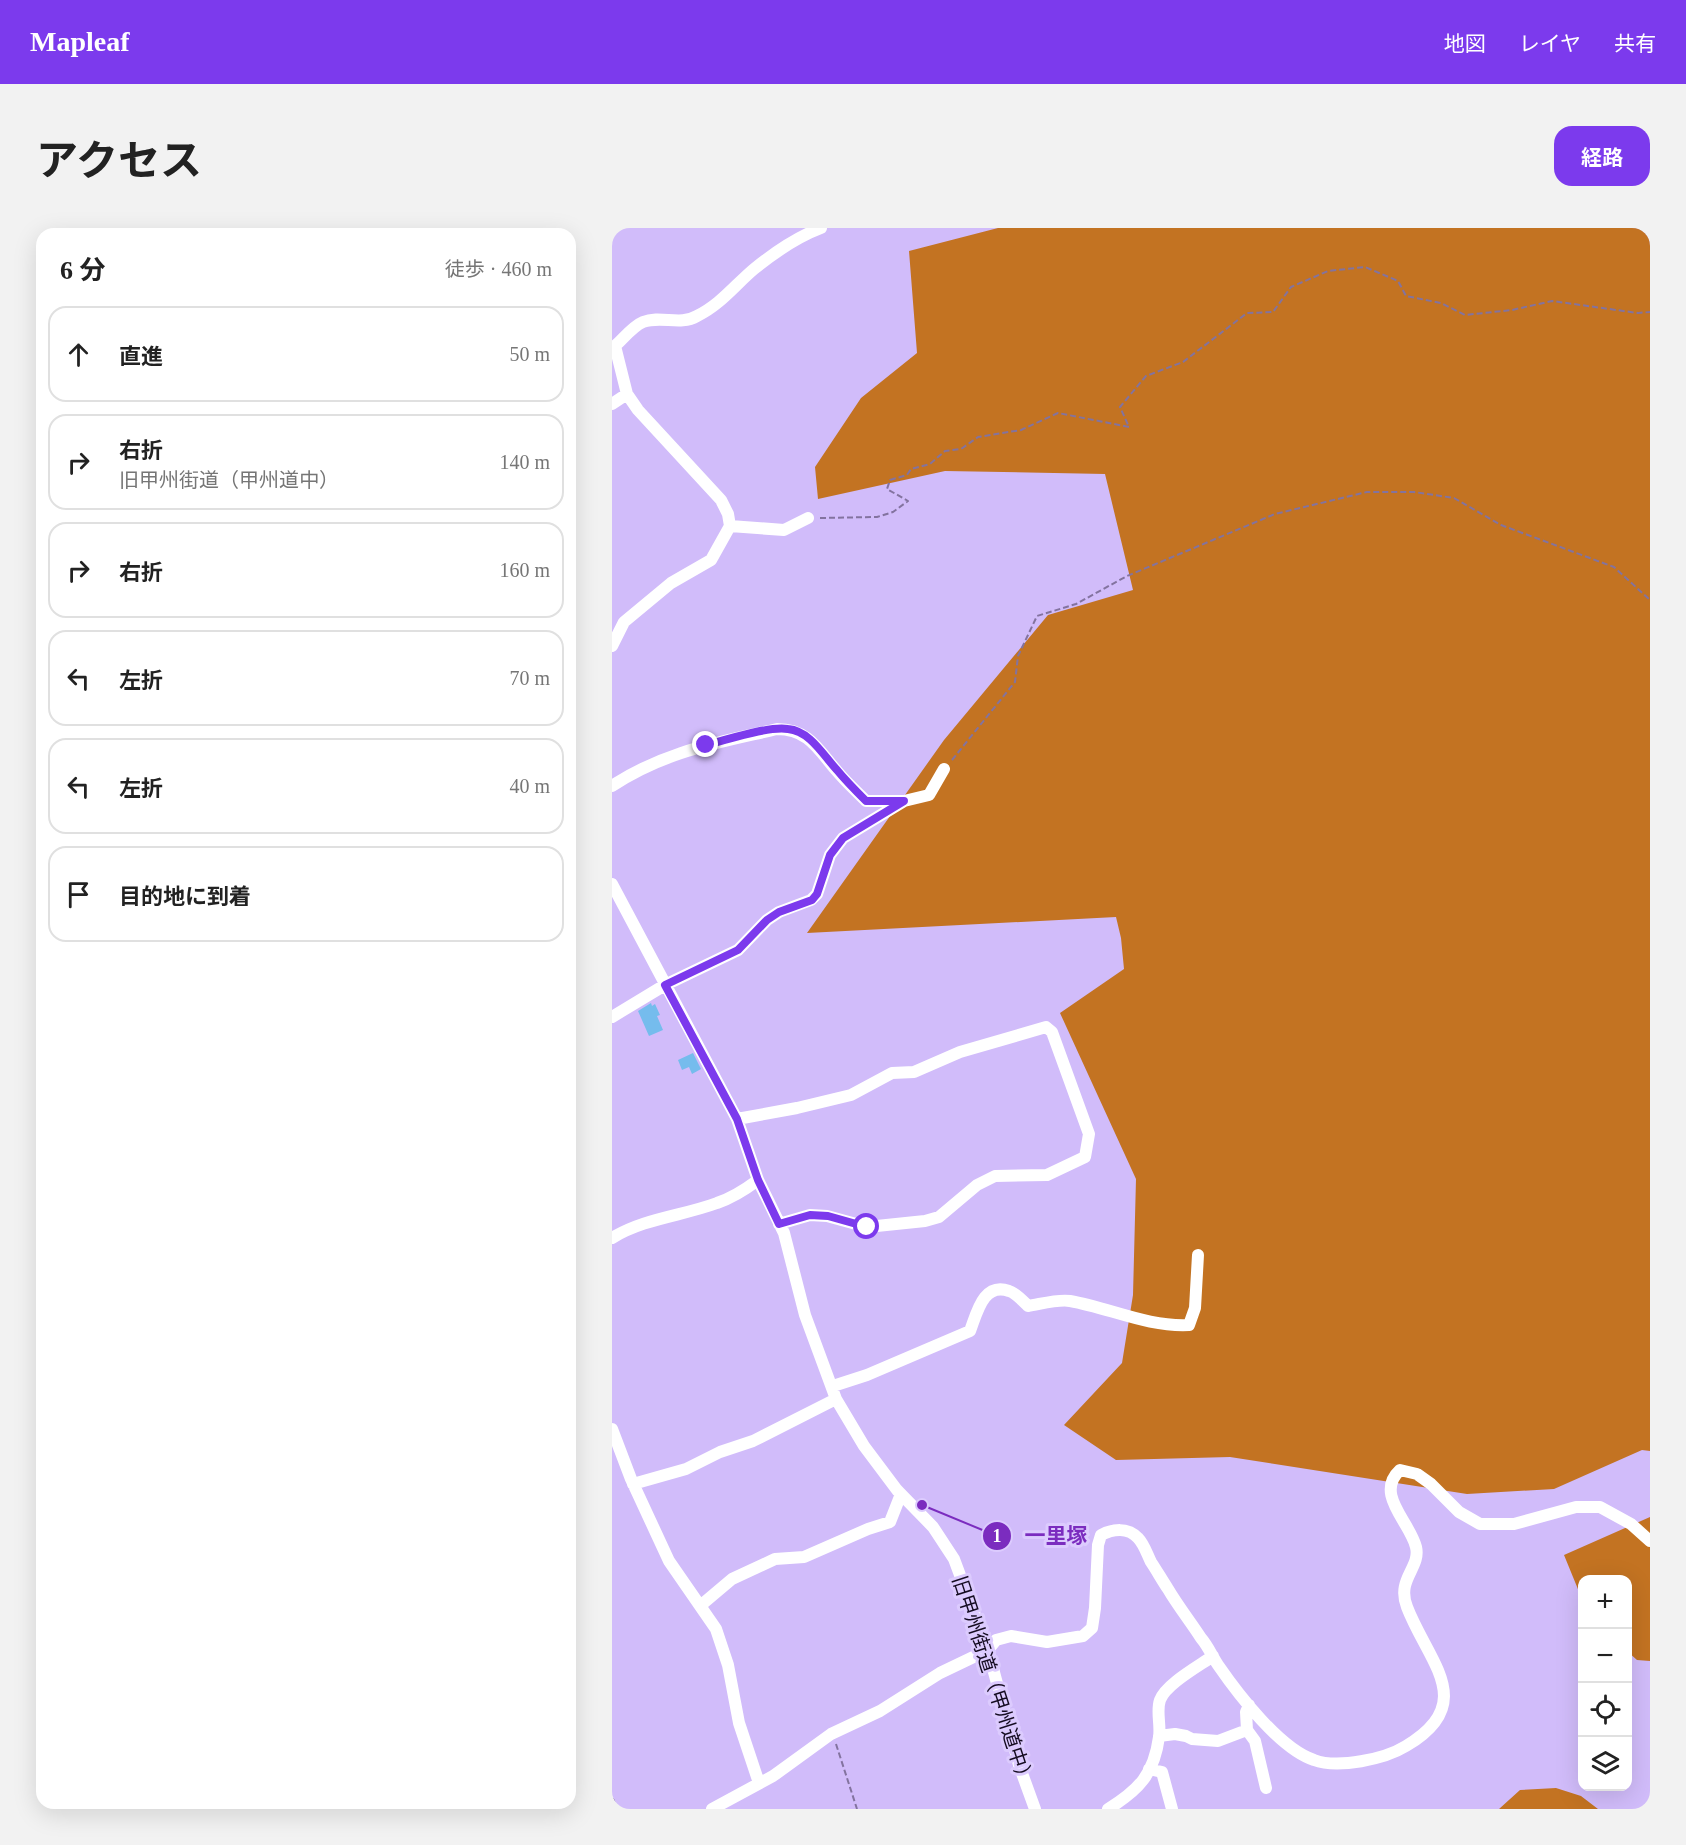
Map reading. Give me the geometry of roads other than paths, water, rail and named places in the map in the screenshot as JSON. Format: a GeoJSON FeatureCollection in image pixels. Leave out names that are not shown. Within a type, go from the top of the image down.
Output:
{"type":"FeatureCollection","features":[{"type":"Feature","properties":{"kind":"street"},"geometry":{"type":"LineString","coordinates":[[612,646],[624,622],[671,583],[711,560],[730,526],[728,514],[721,500],[651,426],[627,394],[613,346],[640,323],[658,320],[682,321],[696,317],[719,303],[796,232],[821,228]]}},
{"type":"Feature","properties":{"kind":"street"},"geometry":{"type":"LineString","coordinates":[[612,404],[627,394]]}},
{"type":"Feature","properties":{"kind":"street"},"geometry":{"type":"LineString","coordinates":[[730,526],[784,530],[808,518]]}},
{"type":"Feature","properties":{"kind":"street"},"geometry":{"type":"LineString","coordinates":[[612,786],[658,760],[683,751],[777,729],[790,729],[801,733],[817,746],[835,769],[866,801],[904,801],[928,795],[944,769]]}},
{"type":"Feature","properties":{"kind":"street"},"geometry":{"type":"LineString","coordinates":[[612,1017],[665,985],[738,950],[767,920],[779,912],[812,900],[817,894],[830,855],[843,838],[904,801]]}},
{"type":"Feature","properties":{"kind":"street","name":"旧甲州街道（甲州道中）"},"geometry":{"type":"LineString","coordinates":[[612,884],[737,1119],[758,1180],[784,1233],[804,1315],[836,1399],[864,1446],[901,1494],[933,1527],[954,1559],[988,1650],[1019,1765],[1035,1809]]}},
{"type":"Feature","properties":{"kind":"street"},"geometry":{"type":"LineString","coordinates":[[737,1119],[851,1095],[891,1073],[914,1071],[960,1052],[1046,1027],[1052,1032],[1089,1134],[1085,1156],[1047,1175],[995,1176],[977,1185],[939,1217],[925,1221],[867,1227],[828,1216],[810,1215],[779,1224]]}},
{"type":"Feature","properties":{"kind":"street"},"geometry":{"type":"LineString","coordinates":[[612,1238],[650,1221],[717,1203],[747,1189],[758,1180]]}},
{"type":"Feature","properties":{"kind":"street"},"geometry":{"type":"LineString","coordinates":[[832,1386],[877,1371],[970,1331],[982,1297],[996,1289],[1010,1291],[1028,1306],[1068,1301],[1139,1320],[1173,1326],[1189,1325],[1195,1308],[1198,1255]]}},
{"type":"Feature","properties":{"kind":"street"},"geometry":{"type":"LineString","coordinates":[[633,1484],[686,1469],[720,1452],[753,1441],[836,1399]]}},
{"type":"Feature","properties":{"kind":"street"},"geometry":{"type":"LineString","coordinates":[[612,1428],[633,1484],[669,1562],[716,1629],[728,1665],[739,1723],[759,1783]]}},
{"type":"Feature","properties":{"kind":"street"},"geometry":{"type":"LineString","coordinates":[[712,1809],[773,1776],[833,1733],[880,1711],[940,1673],[988,1650],[996,1641],[1011,1636],[1047,1642],[1083,1636],[1092,1628],[1098,1545],[1101,1535],[1116,1530],[1128,1531],[1140,1539],[1179,1607],[1249,1705],[1273,1732],[1298,1753],[1331,1764],[1378,1757],[1405,1747],[1431,1727],[1442,1715],[1444,1688],[1438,1669],[1406,1605],[1404,1582],[1417,1560],[1416,1547],[1390,1494],[1392,1477],[1400,1470],[1417,1474],[1431,1484],[1459,1512],[1480,1524],[1514,1524],[1576,1507],[1600,1507],[1631,1524],[1650,1541]]}},
{"type":"Feature","properties":{"kind":"street"},"geometry":{"type":"LineString","coordinates":[[700,1606],[732,1579],[775,1559],[804,1557],[867,1529],[890,1522],[901,1494]]}},
{"type":"Feature","properties":{"kind":"street"},"geometry":{"type":"LineString","coordinates":[[1108,1809],[1130,1796],[1140,1786],[1149,1769],[1159,1736],[1160,1699],[1173,1684],[1213,1656]]}},
{"type":"Feature","properties":{"kind":"street"},"geometry":{"type":"LineString","coordinates":[[1249,1705],[1245,1719],[1247,1730],[1255,1741],[1266,1788]]}},
{"type":"Feature","properties":{"kind":"street"},"geometry":{"type":"LineString","coordinates":[[1159,1736],[1175,1734],[1192,1739],[1218,1741],[1247,1730]]}},
{"type":"Feature","properties":{"kind":"street"},"geometry":{"type":"LineString","coordinates":[[1149,1769],[1162,1772],[1172,1809]]}},
{"type":"Feature","properties":{"kind":"railway"},"geometry":{"type":"LineString","coordinates":[[612,1799],[616,1809]]}},
{"type":"Feature","properties":{"kind":"place","name":"一里塚"},"geometry":{"type":"Point","coordinates":[922,1505]}}]}
